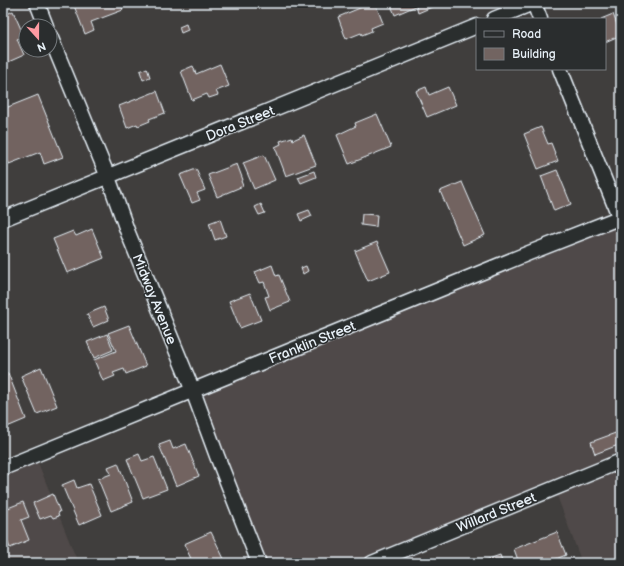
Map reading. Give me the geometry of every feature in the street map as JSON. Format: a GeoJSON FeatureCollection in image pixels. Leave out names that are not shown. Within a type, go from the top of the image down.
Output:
{"type":"FeatureCollection","features":[{"type":"Feature","properties":{"kind":"street"},"geometry":{"type":"LineString","coordinates":[[37,3],[43,18]]}},
{"type":"Feature","properties":{"kind":"street"},"geometry":{"type":"LineString","coordinates":[[496,18],[534,3],[540,18]]}},
{"type":"Feature","properties":{"kind":"street","name":"Dora Street"},"geometry":{"type":"LineString","coordinates":[[3,219],[476,26]]}},
{"type":"Feature","properties":{"kind":"street","name":"Midway Avenue"},"geometry":{"type":"LineString","coordinates":[[58,55],[108,177],[128,233],[193,391],[259,563]]}},
{"type":"Feature","properties":{"kind":"street"},"geometry":{"type":"LineString","coordinates":[[560,70],[621,218]]}},
{"type":"Feature","properties":{"kind":"street","name":"Franklin Street"},"geometry":{"type":"LineString","coordinates":[[3,468],[529,253],[621,218]]}},
{"type":"Feature","properties":{"kind":"street","name":"Willard Street"},"geometry":{"type":"LineString","coordinates":[[372,563],[621,461]]}},
{"type":"Feature","properties":{"kind":"shaded area"},"geometry":{"type":"Polygon","coordinates":[[[613,220],[621,240],[621,563],[582,563],[553,485],[366,563],[253,563],[186,395],[613,220]]]}},
{"type":"Feature","properties":{"kind":"shaded area"},"geometry":{"type":"Polygon","coordinates":[[[35,455],[78,563],[3,563],[3,468],[35,455]]]}},
{"type":"Feature","properties":{"kind":"building"},"geometry":{"type":"Polygon","coordinates":[[[73,3],[121,3],[123,10],[91,22],[94,30],[85,34],[73,3]]]}},
{"type":"Feature","properties":{"kind":"building"},"geometry":{"type":"Polygon","coordinates":[[[375,3],[383,23],[371,28],[372,31],[362,35],[361,33],[346,39],[338,17],[375,3]]]}},
{"type":"Feature","properties":{"kind":"building"},"geometry":{"type":"Polygon","coordinates":[[[390,3],[430,3],[432,7],[418,13],[416,6],[395,15],[390,3]]]}},
{"type":"Feature","properties":{"kind":"building"},"geometry":{"type":"Polygon","coordinates":[[[13,11],[18,22],[18,58],[6,63],[3,55],[3,16],[13,11]]]}},
{"type":"Feature","properties":{"kind":"building"},"geometry":{"type":"Polygon","coordinates":[[[613,14],[621,35],[606,42],[606,18],[603,18],[613,14]]]}},
{"type":"Feature","properties":{"kind":"building"},"geometry":{"type":"Polygon","coordinates":[[[186,24],[188,30],[181,33],[179,27],[186,24]]]}},
{"type":"Feature","properties":{"kind":"building"},"geometry":{"type":"Polygon","coordinates":[[[220,64],[229,86],[216,91],[218,95],[209,98],[207,94],[192,100],[181,71],[193,66],[196,74],[220,64]]]}},
{"type":"Feature","properties":{"kind":"building"},"geometry":{"type":"Polygon","coordinates":[[[147,68],[150,77],[143,80],[140,71],[147,68]]]}},
{"type":"Feature","properties":{"kind":"building"},"geometry":{"type":"Polygon","coordinates":[[[426,87],[429,95],[448,87],[456,105],[427,117],[416,91],[426,87]]]}},
{"type":"Feature","properties":{"kind":"building"},"geometry":{"type":"Polygon","coordinates":[[[157,91],[165,113],[149,119],[150,121],[138,126],[137,124],[127,128],[119,106],[157,91]]]}},
{"type":"Feature","properties":{"kind":"building"},"geometry":{"type":"Polygon","coordinates":[[[38,95],[63,157],[44,164],[40,152],[9,164],[3,150],[3,109],[38,95]]]}},
{"type":"Feature","properties":{"kind":"building"},"geometry":{"type":"Polygon","coordinates":[[[377,114],[391,147],[349,164],[337,135],[356,126],[355,123],[377,114]]]}},
{"type":"Feature","properties":{"kind":"building"},"geometry":{"type":"Polygon","coordinates":[[[541,127],[548,144],[551,143],[558,161],[538,169],[524,134],[541,127]]]}},
{"type":"Feature","properties":{"kind":"building"},"geometry":{"type":"Polygon","coordinates":[[[304,135],[316,165],[286,176],[275,147],[281,144],[280,141],[292,137],[293,140],[304,135]]]}},
{"type":"Feature","properties":{"kind":"building"},"geometry":{"type":"Polygon","coordinates":[[[264,155],[275,180],[254,189],[243,163],[264,155]]]}},
{"type":"Feature","properties":{"kind":"building"},"geometry":{"type":"Polygon","coordinates":[[[237,164],[243,180],[241,181],[243,186],[217,197],[208,175],[237,164]]]}},
{"type":"Feature","properties":{"kind":"building"},"geometry":{"type":"Polygon","coordinates":[[[196,169],[205,190],[197,193],[200,200],[192,203],[180,175],[196,169]]]}},
{"type":"Feature","properties":{"kind":"building"},"geometry":{"type":"Polygon","coordinates":[[[557,170],[571,204],[554,211],[541,176],[557,170]]]}},
{"type":"Feature","properties":{"kind":"building"},"geometry":{"type":"Polygon","coordinates":[[[314,171],[316,177],[301,183],[298,177],[314,171]]]}},
{"type":"Feature","properties":{"kind":"building"},"geometry":{"type":"Polygon","coordinates":[[[462,182],[485,235],[463,245],[440,191],[462,182]]]}},
{"type":"Feature","properties":{"kind":"building"},"geometry":{"type":"Polygon","coordinates":[[[261,204],[265,213],[259,215],[255,207],[261,204]]]}},
{"type":"Feature","properties":{"kind":"building"},"geometry":{"type":"Polygon","coordinates":[[[309,210],[312,216],[301,221],[298,214],[309,210]]]}},
{"type":"Feature","properties":{"kind":"building"},"geometry":{"type":"Polygon","coordinates":[[[362,214],[377,215],[376,227],[361,225],[362,214]]]}},
{"type":"Feature","properties":{"kind":"building"},"geometry":{"type":"Polygon","coordinates":[[[220,219],[226,236],[215,240],[209,223],[220,219]]]}},
{"type":"Feature","properties":{"kind":"building"},"geometry":{"type":"Polygon","coordinates":[[[92,229],[104,258],[67,273],[53,239],[73,231],[76,236],[92,229]]]}},
{"type":"Feature","properties":{"kind":"building"},"geometry":{"type":"Polygon","coordinates":[[[377,242],[390,272],[368,281],[355,251],[377,242]]]}},
{"type":"Feature","properties":{"kind":"building"},"geometry":{"type":"Polygon","coordinates":[[[272,265],[276,276],[279,275],[290,302],[270,310],[265,297],[269,296],[264,282],[260,283],[255,272],[272,265]]]}},
{"type":"Feature","properties":{"kind":"building"},"geometry":{"type":"Polygon","coordinates":[[[306,266],[308,271],[303,274],[301,268],[306,266]]]}},
{"type":"Feature","properties":{"kind":"building"},"geometry":{"type":"Polygon","coordinates":[[[250,293],[261,320],[240,328],[229,301],[250,293]]]}},
{"type":"Feature","properties":{"kind":"building"},"geometry":{"type":"Polygon","coordinates":[[[104,307],[109,320],[93,327],[87,314],[104,307]]]}},
{"type":"Feature","properties":{"kind":"building"},"geometry":{"type":"Polygon","coordinates":[[[129,325],[146,366],[126,374],[124,369],[113,373],[115,376],[103,381],[94,360],[116,351],[108,333],[129,325]]]}},
{"type":"Feature","properties":{"kind":"building"},"geometry":{"type":"Polygon","coordinates":[[[107,334],[113,350],[94,358],[87,342],[107,334]]]}},
{"type":"Feature","properties":{"kind":"building"},"geometry":{"type":"Polygon","coordinates":[[[41,367],[57,406],[37,414],[21,376],[41,367]]]}},
{"type":"Feature","properties":{"kind":"building"},"geometry":{"type":"Polygon","coordinates":[[[8,373],[26,419],[7,427],[3,415],[3,374],[8,373]]]}},
{"type":"Feature","properties":{"kind":"building"},"geometry":{"type":"Polygon","coordinates":[[[621,431],[621,444],[595,454],[591,442],[621,431]]]}},
{"type":"Feature","properties":{"kind":"building"},"geometry":{"type":"Polygon","coordinates":[[[170,441],[173,449],[186,444],[199,476],[176,486],[159,445],[170,441]]]}},
{"type":"Feature","properties":{"kind":"building"},"geometry":{"type":"Polygon","coordinates":[[[139,454],[142,461],[154,457],[167,489],[143,498],[127,459],[139,454]]]}},
{"type":"Feature","properties":{"kind":"building"},"geometry":{"type":"Polygon","coordinates":[[[118,463],[133,502],[111,511],[98,479],[111,474],[108,467],[118,463]]]}},
{"type":"Feature","properties":{"kind":"building"},"geometry":{"type":"Polygon","coordinates":[[[74,480],[77,488],[89,484],[102,515],[79,525],[62,485],[74,480]]]}},
{"type":"Feature","properties":{"kind":"building"},"geometry":{"type":"Polygon","coordinates":[[[53,494],[60,512],[58,513],[59,516],[53,518],[51,515],[40,519],[33,503],[53,494]]]}},
{"type":"Feature","properties":{"kind":"building"},"geometry":{"type":"Polygon","coordinates":[[[23,502],[29,517],[21,520],[29,540],[10,548],[3,531],[3,510],[23,502]]]}},
{"type":"Feature","properties":{"kind":"building"},"geometry":{"type":"Polygon","coordinates":[[[211,532],[226,563],[193,563],[184,544],[211,532]]]}},
{"type":"Feature","properties":{"kind":"building"},"geometry":{"type":"Polygon","coordinates":[[[557,532],[566,555],[546,563],[519,563],[514,549],[557,532]]]}},
{"type":"Feature","properties":{"kind":"building"},"geometry":{"type":"Polygon","coordinates":[[[500,555],[503,563],[477,563],[500,555]]]}}]}
